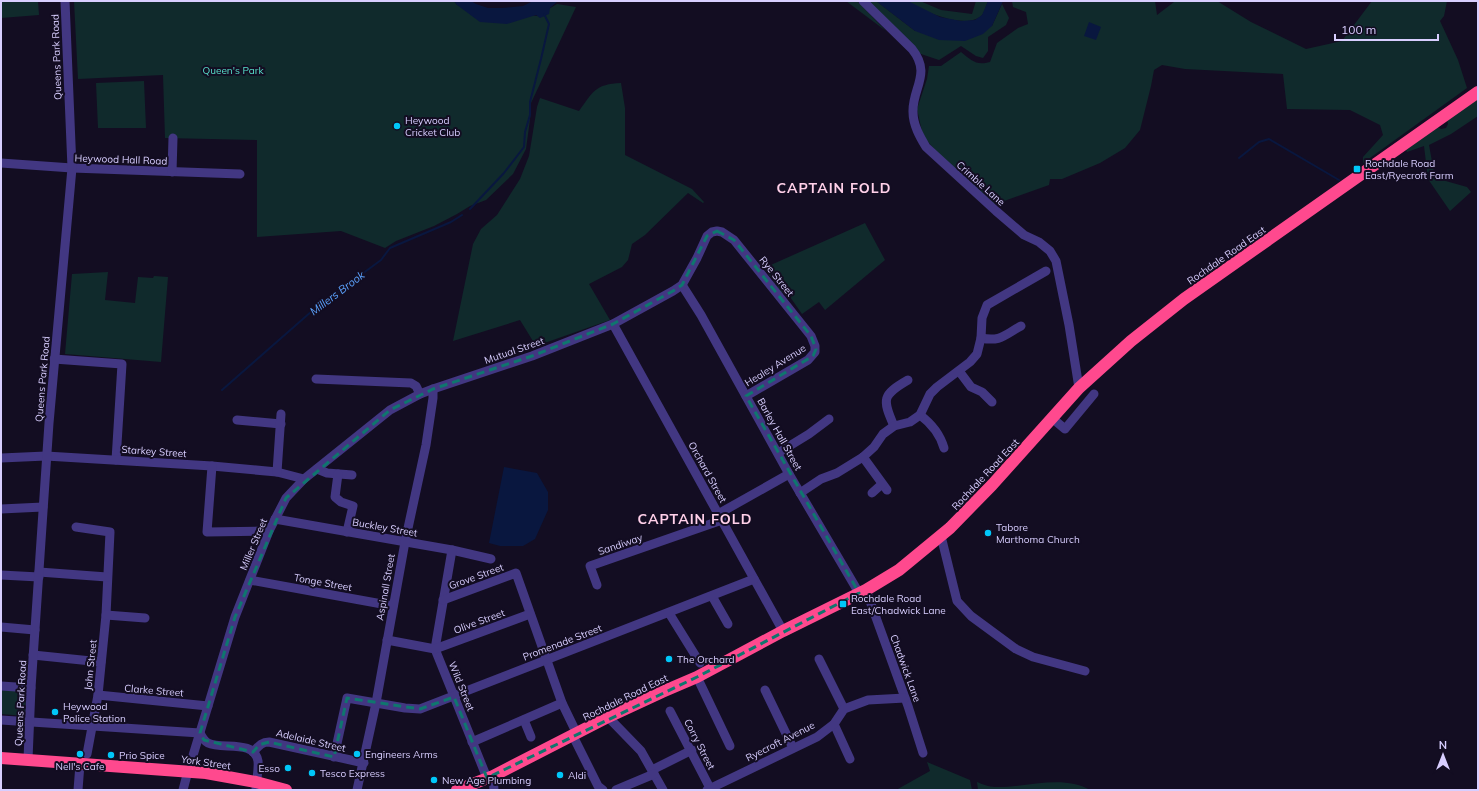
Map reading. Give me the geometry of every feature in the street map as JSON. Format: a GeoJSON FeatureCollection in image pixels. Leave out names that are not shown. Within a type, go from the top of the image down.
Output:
{"type":"FeatureCollection","features":[{"type":"Feature","properties":{"kind":"highway","name":"Rochdale Road East"},"geometry":{"type":"LineString","coordinates":[[457,790],[490,777],[608,717],[697,677],[783,631],[863,591],[899,570],[950,528],[992,485],[1079,388],[1131,342],[1184,299],[1478,92]]}},
{"type":"Feature","properties":{"kind":"highway","name":"York Street"},"geometry":{"type":"LineString","coordinates":[[1,758],[84,759],[190,767],[256,786],[286,790]]}},
{"type":"Feature","properties":{"kind":"street","name":"Queens Park Road"},"geometry":{"type":"LineString","coordinates":[[28,759],[31,722],[31,688],[46,456],[72,168],[65,1]]}},
{"type":"Feature","properties":{"kind":"street","name":"Crimble Lane"},"geometry":{"type":"LineString","coordinates":[[863,1],[912,49],[917,56],[921,72],[913,112],[919,135],[926,148],[996,212],[1024,234],[1046,247],[1056,261],[1069,325],[1079,388]]}},
{"type":"Feature","properties":{"kind":"street"},"geometry":{"type":"LineString","coordinates":[[172,172],[173,138]]}},
{"type":"Feature","properties":{"kind":"street","name":"Heywood Hall Road"},"geometry":{"type":"LineString","coordinates":[[1,163],[72,168],[240,174]]}},
{"type":"Feature","properties":{"kind":"street","name":"Rye Street"},"geometry":{"type":"LineString","coordinates":[[682,285],[707,236],[712,232],[722,232],[734,240],[811,336],[815,346],[815,352]]}},
{"type":"Feature","properties":{"kind":"street"},"geometry":{"type":"LineString","coordinates":[[800,492],[821,479],[837,473],[863,457],[874,447],[883,434],[894,426],[910,422],[920,415],[930,394],[937,387],[959,372],[977,354],[985,303],[1046,271]]}},
{"type":"Feature","properties":{"kind":"street","name":"Mutual Street"},"geometry":{"type":"LineString","coordinates":[[420,394],[532,356],[613,324],[682,285]]}},
{"type":"Feature","properties":{"kind":"street","name":"Barley Hall Street"},"geometry":{"type":"LineString","coordinates":[[682,285],[702,315],[789,474],[863,591]]}},
{"type":"Feature","properties":{"kind":"street","name":"Orchard Street"},"geometry":{"type":"LineString","coordinates":[[613,324],[783,631]]}},
{"type":"Feature","properties":{"kind":"street"},"geometry":{"type":"LineString","coordinates":[[980,338],[993,340],[1001,338],[1021,326]]}},
{"type":"Feature","properties":{"kind":"street","name":"Healey Avenue"},"geometry":{"type":"LineString","coordinates":[[746,396],[808,360],[815,352]]}},
{"type":"Feature","properties":{"kind":"street"},"geometry":{"type":"LineString","coordinates":[[54,359],[122,364],[116,460]]}},
{"type":"Feature","properties":{"kind":"street"},"geometry":{"type":"LineString","coordinates":[[959,372],[971,387],[982,392],[992,402]]}},
{"type":"Feature","properties":{"kind":"street"},"geometry":{"type":"LineString","coordinates":[[316,379],[412,383],[415,384],[420,394]]}},
{"type":"Feature","properties":{"kind":"street"},"geometry":{"type":"LineString","coordinates":[[894,426],[886,409],[886,400],[892,390],[908,380]]}},
{"type":"Feature","properties":{"kind":"street","name":"Aspinall Street"},"geometry":{"type":"LineString","coordinates":[[357,790],[376,703],[405,542],[426,445],[433,389]]}},
{"type":"Feature","properties":{"kind":"street","name":"Miller Street"},"geometry":{"type":"LineString","coordinates":[[183,790],[235,617],[269,531],[286,498],[317,469],[390,410],[420,394]]}},
{"type":"Feature","properties":{"kind":"street"},"geometry":{"type":"LineString","coordinates":[[1052,418],[1065,429],[1094,394]]}},
{"type":"Feature","properties":{"kind":"street"},"geometry":{"type":"LineString","coordinates":[[920,415],[929,421],[936,431],[944,449]]}},
{"type":"Feature","properties":{"kind":"street"},"geometry":{"type":"LineString","coordinates":[[237,420],[281,419],[277,472]]}},
{"type":"Feature","properties":{"kind":"street"},"geometry":{"type":"LineString","coordinates":[[778,453],[809,434],[828,419]]}},
{"type":"Feature","properties":{"kind":"street","name":"Starkey Street"},"geometry":{"type":"LineString","coordinates":[[1,458],[46,456],[212,466],[277,472],[304,480]]}},
{"type":"Feature","properties":{"kind":"street"},"geometry":{"type":"LineString","coordinates":[[863,457],[884,487],[872,493]]}},
{"type":"Feature","properties":{"kind":"street"},"geometry":{"type":"LineString","coordinates":[[212,466],[207,532],[269,531]]}},
{"type":"Feature","properties":{"kind":"street"},"geometry":{"type":"LineString","coordinates":[[317,469],[328,473],[352,475]]}},
{"type":"Feature","properties":{"kind":"street"},"geometry":{"type":"LineString","coordinates":[[338,474],[335,497],[341,502],[353,506],[348,532]]}},
{"type":"Feature","properties":{"kind":"street"},"geometry":{"type":"LineString","coordinates":[[720,517],[789,474]]}},
{"type":"Feature","properties":{"kind":"street"},"geometry":{"type":"LineString","coordinates":[[1,510],[43,507]]}},
{"type":"Feature","properties":{"kind":"street","name":"Sandiway"},"geometry":{"type":"LineString","coordinates":[[597,585],[590,566],[720,517]]}},
{"type":"Feature","properties":{"kind":"street","name":"Buckley Street"},"geometry":{"type":"LineString","coordinates":[[275,519],[452,550],[491,559]]}},
{"type":"Feature","properties":{"kind":"street","name":"John Street"},"geometry":{"type":"LineString","coordinates":[[76,527],[110,532],[106,615],[98,695],[78,790]]}},
{"type":"Feature","properties":{"kind":"street"},"geometry":{"type":"LineString","coordinates":[[941,536],[957,602],[971,616],[1016,649],[1033,657],[1085,671]]}},
{"type":"Feature","properties":{"kind":"street"},"geometry":{"type":"LineString","coordinates":[[387,640],[435,649],[452,550]]}},
{"type":"Feature","properties":{"kind":"street","name":"Grove Street"},"geometry":{"type":"LineString","coordinates":[[444,600],[516,573],[530,614]]}},
{"type":"Feature","properties":{"kind":"street"},"geometry":{"type":"LineString","coordinates":[[1,575],[39,574],[107,577]]}},
{"type":"Feature","properties":{"kind":"street","name":"Promenade Street"},"geometry":{"type":"LineString","coordinates":[[334,756],[347,698],[420,709],[754,579]]}},
{"type":"Feature","properties":{"kind":"street","name":"Tonge Street"},"geometry":{"type":"LineString","coordinates":[[250,580],[393,606]]}},
{"type":"Feature","properties":{"kind":"street","name":"Chadwick Lane"},"geometry":{"type":"LineString","coordinates":[[863,591],[904,698],[923,753]]}},
{"type":"Feature","properties":{"kind":"street"},"geometry":{"type":"LineString","coordinates":[[712,596],[728,624]]}},
{"type":"Feature","properties":{"kind":"street"},"geometry":{"type":"LineString","coordinates":[[669,613],[700,663]]}},
{"type":"Feature","properties":{"kind":"street"},"geometry":{"type":"LineString","coordinates":[[530,614],[546,661],[575,735],[598,786],[603,790]]}},
{"type":"Feature","properties":{"kind":"street","name":"Olive Street"},"geometry":{"type":"LineString","coordinates":[[435,649],[530,614]]}},
{"type":"Feature","properties":{"kind":"street"},"geometry":{"type":"LineString","coordinates":[[106,615],[145,618]]}},
{"type":"Feature","properties":{"kind":"street"},"geometry":{"type":"LineString","coordinates":[[1,627],[35,630]]}},
{"type":"Feature","properties":{"kind":"street","name":"Wild Street"},"geometry":{"type":"LineString","coordinates":[[435,649],[472,742],[490,777]]}},
{"type":"Feature","properties":{"kind":"street"},"geometry":{"type":"LineString","coordinates":[[33,655],[101,662]]}},
{"type":"Feature","properties":{"kind":"street"},"geometry":{"type":"LineString","coordinates":[[819,659],[844,709],[868,700],[904,698]]}},
{"type":"Feature","properties":{"kind":"street"},"geometry":{"type":"LineString","coordinates":[[697,677],[730,746]]}},
{"type":"Feature","properties":{"kind":"street"},"geometry":{"type":"LineString","coordinates":[[1,686],[31,688]]}},
{"type":"Feature","properties":{"kind":"street"},"geometry":{"type":"LineString","coordinates":[[765,690],[793,748]]}},
{"type":"Feature","properties":{"kind":"street","name":"Clarke Street"},"geometry":{"type":"LineString","coordinates":[[98,695],[208,706]]}},
{"type":"Feature","properties":{"kind":"street"},"geometry":{"type":"LineString","coordinates":[[472,742],[562,703]]}},
{"type":"Feature","properties":{"kind":"street","name":"Ryecroft Avenue"},"geometry":{"type":"LineString","coordinates":[[709,789],[817,737],[834,724],[844,709]]}},
{"type":"Feature","properties":{"kind":"street","name":"Corry Street"},"geometry":{"type":"LineString","coordinates":[[670,711],[692,750],[709,789]]}},
{"type":"Feature","properties":{"kind":"street"},"geometry":{"type":"LineString","coordinates":[[608,717],[641,751],[662,790]]}},
{"type":"Feature","properties":{"kind":"street"},"geometry":{"type":"LineString","coordinates":[[1,720],[200,733],[204,740],[209,744],[245,748],[253,752],[258,761],[256,786]]}},
{"type":"Feature","properties":{"kind":"street"},"geometry":{"type":"LineString","coordinates":[[524,720],[531,737]]}},
{"type":"Feature","properties":{"kind":"street"},"geometry":{"type":"LineString","coordinates":[[834,724],[850,759]]}},
{"type":"Feature","properties":{"kind":"street","name":"Adelaide Street"},"geometry":{"type":"LineString","coordinates":[[253,752],[263,742],[269,742],[364,763]]}},
{"type":"Feature","properties":{"kind":"street"},"geometry":{"type":"LineString","coordinates":[[616,790],[653,772],[692,750]]}},
{"type":"Feature","properties":{"kind":"street"},"geometry":{"type":"LineString","coordinates":[[490,777],[494,790]]}},
{"type":"Feature","properties":{"kind":"highlighted area"},"geometry":{"type":"Polygon","coordinates":[[[717,231],[734,240],[811,336],[816,349],[813,356],[746,396],[859,593],[697,677],[487,778],[454,697],[420,709],[347,698],[334,757],[269,742],[259,745],[253,752],[204,740],[200,733],[235,617],[286,498],[390,410],[433,389],[532,356],[613,324],[682,285],[707,236],[717,231]]]}},
{"type":"Feature","properties":{"kind":"green space"},"geometry":{"type":"Polygon","coordinates":[[[1,1],[38,1],[39,15],[1,18],[1,1]]]}},
{"type":"Feature","properties":{"kind":"green space","name":"Queen's Park"},"geometry":{"type":"Polygon","coordinates":[[[74,1],[454,1],[457,5],[537,16],[557,4],[576,7],[531,103],[526,149],[513,174],[486,200],[470,206],[434,226],[396,241],[385,248],[341,231],[257,237],[257,140],[165,138],[163,75],[78,79],[74,1]]]}},
{"type":"Feature","properties":{"kind":"green space"},"geometry":{"type":"Polygon","coordinates":[[[846,1],[857,1],[886,31],[846,1]]]}},
{"type":"Feature","properties":{"kind":"green space"},"geometry":{"type":"Polygon","coordinates":[[[868,1],[876,1],[915,31],[992,26],[1002,4],[1009,18],[1006,25],[988,37],[988,51],[983,58],[976,56],[961,46],[939,60],[921,54],[868,1]]]}},
{"type":"Feature","properties":{"kind":"green space"},"geometry":{"type":"Polygon","coordinates":[[[908,1],[920,1],[941,10],[972,14],[976,1],[988,1],[982,15],[975,19],[966,21],[945,18],[923,10],[908,1]]]}},
{"type":"Feature","properties":{"kind":"green space"},"geometry":{"type":"Polygon","coordinates":[[[1012,1],[1155,1],[1157,15],[1174,2],[1217,1],[1251,22],[1306,49],[1342,41],[1372,1],[1447,1],[1444,16],[1440,21],[1458,60],[1467,88],[1363,163],[1363,157],[1383,135],[1380,125],[1350,110],[1287,109],[1283,74],[1185,69],[1162,65],[1154,70],[1140,130],[1125,148],[1100,163],[1062,179],[1050,179],[1049,185],[993,205],[941,157],[923,136],[917,109],[927,79],[929,66],[941,66],[961,52],[977,63],[990,62],[997,43],[1018,28],[1028,24],[1026,12],[1013,7],[1012,1]]]}},
{"type":"Feature","properties":{"kind":"green space"},"geometry":{"type":"Polygon","coordinates":[[[144,81],[146,128],[98,128],[96,83],[144,81]]]}},
{"type":"Feature","properties":{"kind":"green space"},"geometry":{"type":"Polygon","coordinates":[[[621,83],[625,108],[625,155],[692,189],[704,202],[703,203],[688,193],[645,235],[632,244],[628,260],[622,267],[589,284],[610,320],[536,346],[520,320],[453,341],[473,244],[481,229],[497,215],[520,179],[529,156],[537,107],[540,98],[579,111],[592,94],[600,87],[621,83]]]}},
{"type":"Feature","properties":{"kind":"green space"},"geometry":{"type":"Polygon","coordinates":[[[1478,98],[1478,116],[1451,134],[1429,145],[1435,178],[1467,187],[1471,192],[1450,211],[1428,179],[1424,146],[1407,152],[1406,150],[1438,127],[1441,129],[1446,128],[1448,124],[1447,120],[1478,98]]]}},
{"type":"Feature","properties":{"kind":"green space"},"geometry":{"type":"Polygon","coordinates":[[[865,223],[885,260],[825,310],[819,302],[802,314],[788,294],[781,292],[764,268],[865,223]]]}},
{"type":"Feature","properties":{"kind":"green space"},"geometry":{"type":"Polygon","coordinates":[[[108,272],[105,300],[135,303],[138,277],[168,277],[161,362],[65,354],[72,274],[108,272]]]}},
{"type":"Feature","properties":{"kind":"green space"},"geometry":{"type":"Polygon","coordinates":[[[1,690],[26,691],[25,716],[1,714],[1,690]]]}},
{"type":"Feature","properties":{"kind":"green space"},"geometry":{"type":"Polygon","coordinates":[[[927,762],[970,780],[972,790],[896,790],[930,771],[927,762]]]}},
{"type":"Feature","properties":{"kind":"green space"},"geometry":{"type":"Polygon","coordinates":[[[977,782],[988,786],[1007,787],[1056,782],[1079,785],[1090,790],[978,790],[977,782]]]}},
{"type":"Feature","properties":{"kind":"water"},"geometry":{"type":"Polygon","coordinates":[[[454,1],[471,1],[488,8],[502,8],[523,6],[533,1],[558,1],[550,8],[549,14],[540,18],[536,15],[507,24],[480,22],[457,5],[454,1]]]}},
{"type":"Feature","properties":{"kind":"water"},"geometry":{"type":"Polygon","coordinates":[[[876,1],[908,1],[940,17],[961,21],[975,20],[982,15],[988,1],[1003,1],[992,26],[983,34],[965,41],[939,40],[915,31],[876,1]]]}},
{"type":"Feature","properties":{"kind":"water"},"geometry":{"type":"Polygon","coordinates":[[[1089,22],[1101,27],[1096,40],[1084,36],[1089,22]]]}},
{"type":"Feature","properties":{"kind":"water"},"geometry":{"type":"Polygon","coordinates":[[[504,467],[537,473],[548,492],[548,510],[535,539],[523,546],[500,546],[489,543],[504,467]]]}},
{"type":"Feature","properties":{"kind":"waterway","name":"Millers Brook"},"geometry":{"type":"LineString","coordinates":[[470,209],[504,173],[524,147],[525,132],[530,115],[530,102],[549,24],[544,14]]}},
{"type":"Feature","properties":{"kind":"waterway"},"geometry":{"type":"LineString","coordinates":[[1239,158],[1259,142],[1269,139],[1339,180]]}},
{"type":"Feature","properties":{"kind":"waterway","name":"Millers Brook"},"geometry":{"type":"LineString","coordinates":[[222,390],[312,311],[381,260],[390,248],[451,222],[462,215]]}},
{"type":"Feature","properties":{"kind":"place","name":"Heywood Cricket Club"},"geometry":{"type":"Point","coordinates":[397,126]}},
{"type":"Feature","properties":{"kind":"place","name":"Rochdale Road East/Ryecroft Farm"},"geometry":{"type":"Point","coordinates":[1357,169]}},
{"type":"Feature","properties":{"kind":"place","name":"Tabore Marthoma Church"},"geometry":{"type":"Point","coordinates":[988,533]}},
{"type":"Feature","properties":{"kind":"place","name":"Rochdale Road East/Chadwick Lane"},"geometry":{"type":"Point","coordinates":[843,604]}},
{"type":"Feature","properties":{"kind":"place","name":"The Orchard"},"geometry":{"type":"Point","coordinates":[669,659]}},
{"type":"Feature","properties":{"kind":"place","name":"Heywood Police Station"},"geometry":{"type":"Point","coordinates":[55,712]}},
{"type":"Feature","properties":{"kind":"place","name":"Nell's Cafe"},"geometry":{"type":"Point","coordinates":[80,754]}},
{"type":"Feature","properties":{"kind":"place","name":"Engineers Arms"},"geometry":{"type":"Point","coordinates":[357,754]}},
{"type":"Feature","properties":{"kind":"place","name":"Prio Spice"},"geometry":{"type":"Point","coordinates":[111,755]}},
{"type":"Feature","properties":{"kind":"place","name":"Esso"},"geometry":{"type":"Point","coordinates":[288,768]}},
{"type":"Feature","properties":{"kind":"place","name":"Tesco Express"},"geometry":{"type":"Point","coordinates":[312,773]}},
{"type":"Feature","properties":{"kind":"place","name":"Aldi"},"geometry":{"type":"Point","coordinates":[560,775]}},
{"type":"Feature","properties":{"kind":"place","name":"New Age Plumbing"},"geometry":{"type":"Point","coordinates":[434,780]}},
{"type":"Feature","properties":{"kind":"district","name":"CAPTAIN FOLD"},"geometry":{"type":"Point","coordinates":[834,188]}},
{"type":"Feature","properties":{"kind":"district","name":"CAPTAIN FOLD"},"geometry":{"type":"Point","coordinates":[695,519]}}]}
